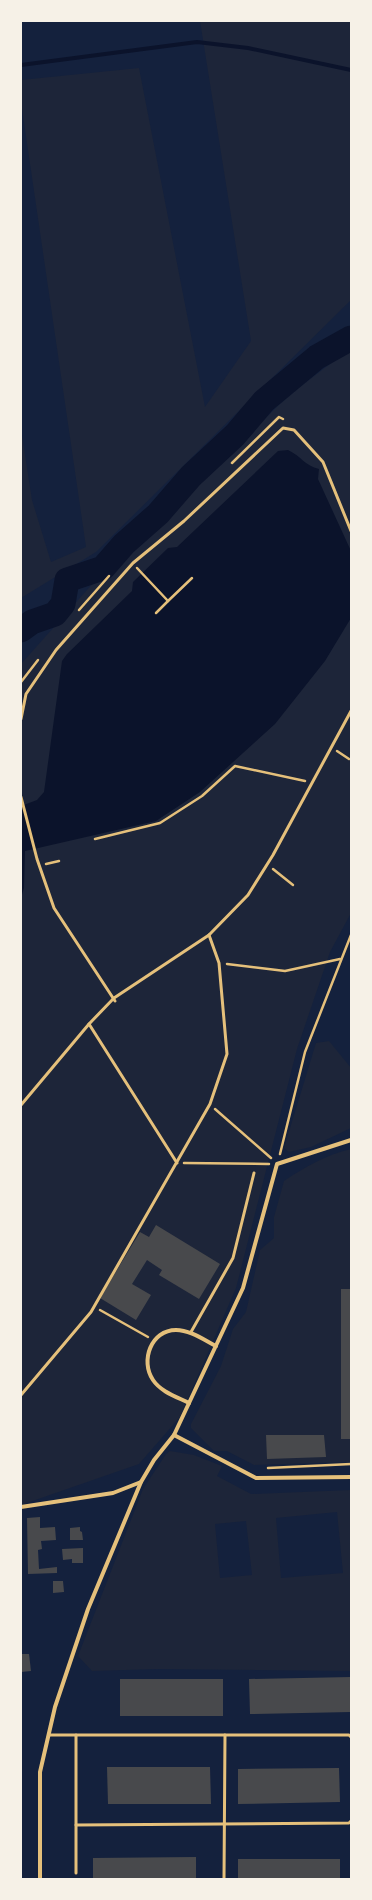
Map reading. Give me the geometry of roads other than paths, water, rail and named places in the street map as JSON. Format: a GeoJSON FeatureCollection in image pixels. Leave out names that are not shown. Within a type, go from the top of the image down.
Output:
{"type":"FeatureCollection","features":[{"type":"Feature","properties":{"kind":"street"},"geometry":{"type":"LineString","coordinates":[[40,1879],[40,1772],[55,1707],[88,1609],[141,1482],[154,1460],[174,1435],[243,1288],[277,1164],[351,1140]]}},
{"type":"Feature","properties":{"kind":"street"},"geometry":{"type":"LineString","coordinates":[[189,1403],[163,1391],[153,1381],[149,1372],[147,1361],[148,1350],[154,1340],[163,1333],[176,1330],[191,1332],[216,1346]]}},
{"type":"Feature","properties":{"kind":"street"},"geometry":{"type":"LineString","coordinates":[[174,1435],[256,1478],[351,1477]]}},
{"type":"Feature","properties":{"kind":"street"},"geometry":{"type":"LineString","coordinates":[[21,1507],[114,1493],[141,1482]]}},
{"type":"Feature","properties":{"kind":"lane"},"geometry":{"type":"LineString","coordinates":[[21,719],[26,694],[56,650],[133,563],[184,521],[283,428],[294,430],[323,462],[351,531]]}},
{"type":"Feature","properties":{"kind":"lane"},"geometry":{"type":"LineString","coordinates":[[21,1105],[89,1024],[114,1000],[210,935],[248,895],[268,865],[313,782],[334,748],[351,710]]}},
{"type":"Feature","properties":{"kind":"lane"},"geometry":{"type":"LineString","coordinates":[[21,797],[39,866],[54,908],[114,1000]]}},
{"type":"Feature","properties":{"kind":"lane"},"geometry":{"type":"LineString","coordinates":[[21,1395],[94,1306],[178,1163],[210,1104],[227,1054],[219,963],[210,935]]}},
{"type":"Feature","properties":{"kind":"lane"},"geometry":{"type":"LineString","coordinates":[[89,1024],[178,1163]]}},
{"type":"Feature","properties":{"kind":"lane"},"geometry":{"type":"LineString","coordinates":[[191,1332],[233,1258],[254,1173]]}},
{"type":"Feature","properties":{"kind":"lane"},"geometry":{"type":"LineString","coordinates":[[49,1735],[349,1735],[351,1737]]}},
{"type":"Feature","properties":{"kind":"lane"},"geometry":{"type":"LineString","coordinates":[[76,1735],[76,1874]]}},
{"type":"Feature","properties":{"kind":"lane"},"geometry":{"type":"LineString","coordinates":[[224,1879],[225,1735]]}},
{"type":"Feature","properties":{"kind":"lane"},"geometry":{"type":"LineString","coordinates":[[76,1825],[349,1823],[351,1821]]}},
{"type":"Feature","properties":{"kind":"waterway"},"geometry":{"type":"LineString","coordinates":[[21,65],[197,42],[248,48],[351,70]]}},
{"type":"Feature","properties":{"kind":"waterway"},"geometry":{"type":"LineString","coordinates":[[21,630],[32,622],[55,614],[63,604],[67,580],[103,568],[124,544],[158,514],[191,476],[235,435],[264,401],[317,357],[351,338]]}}]}
